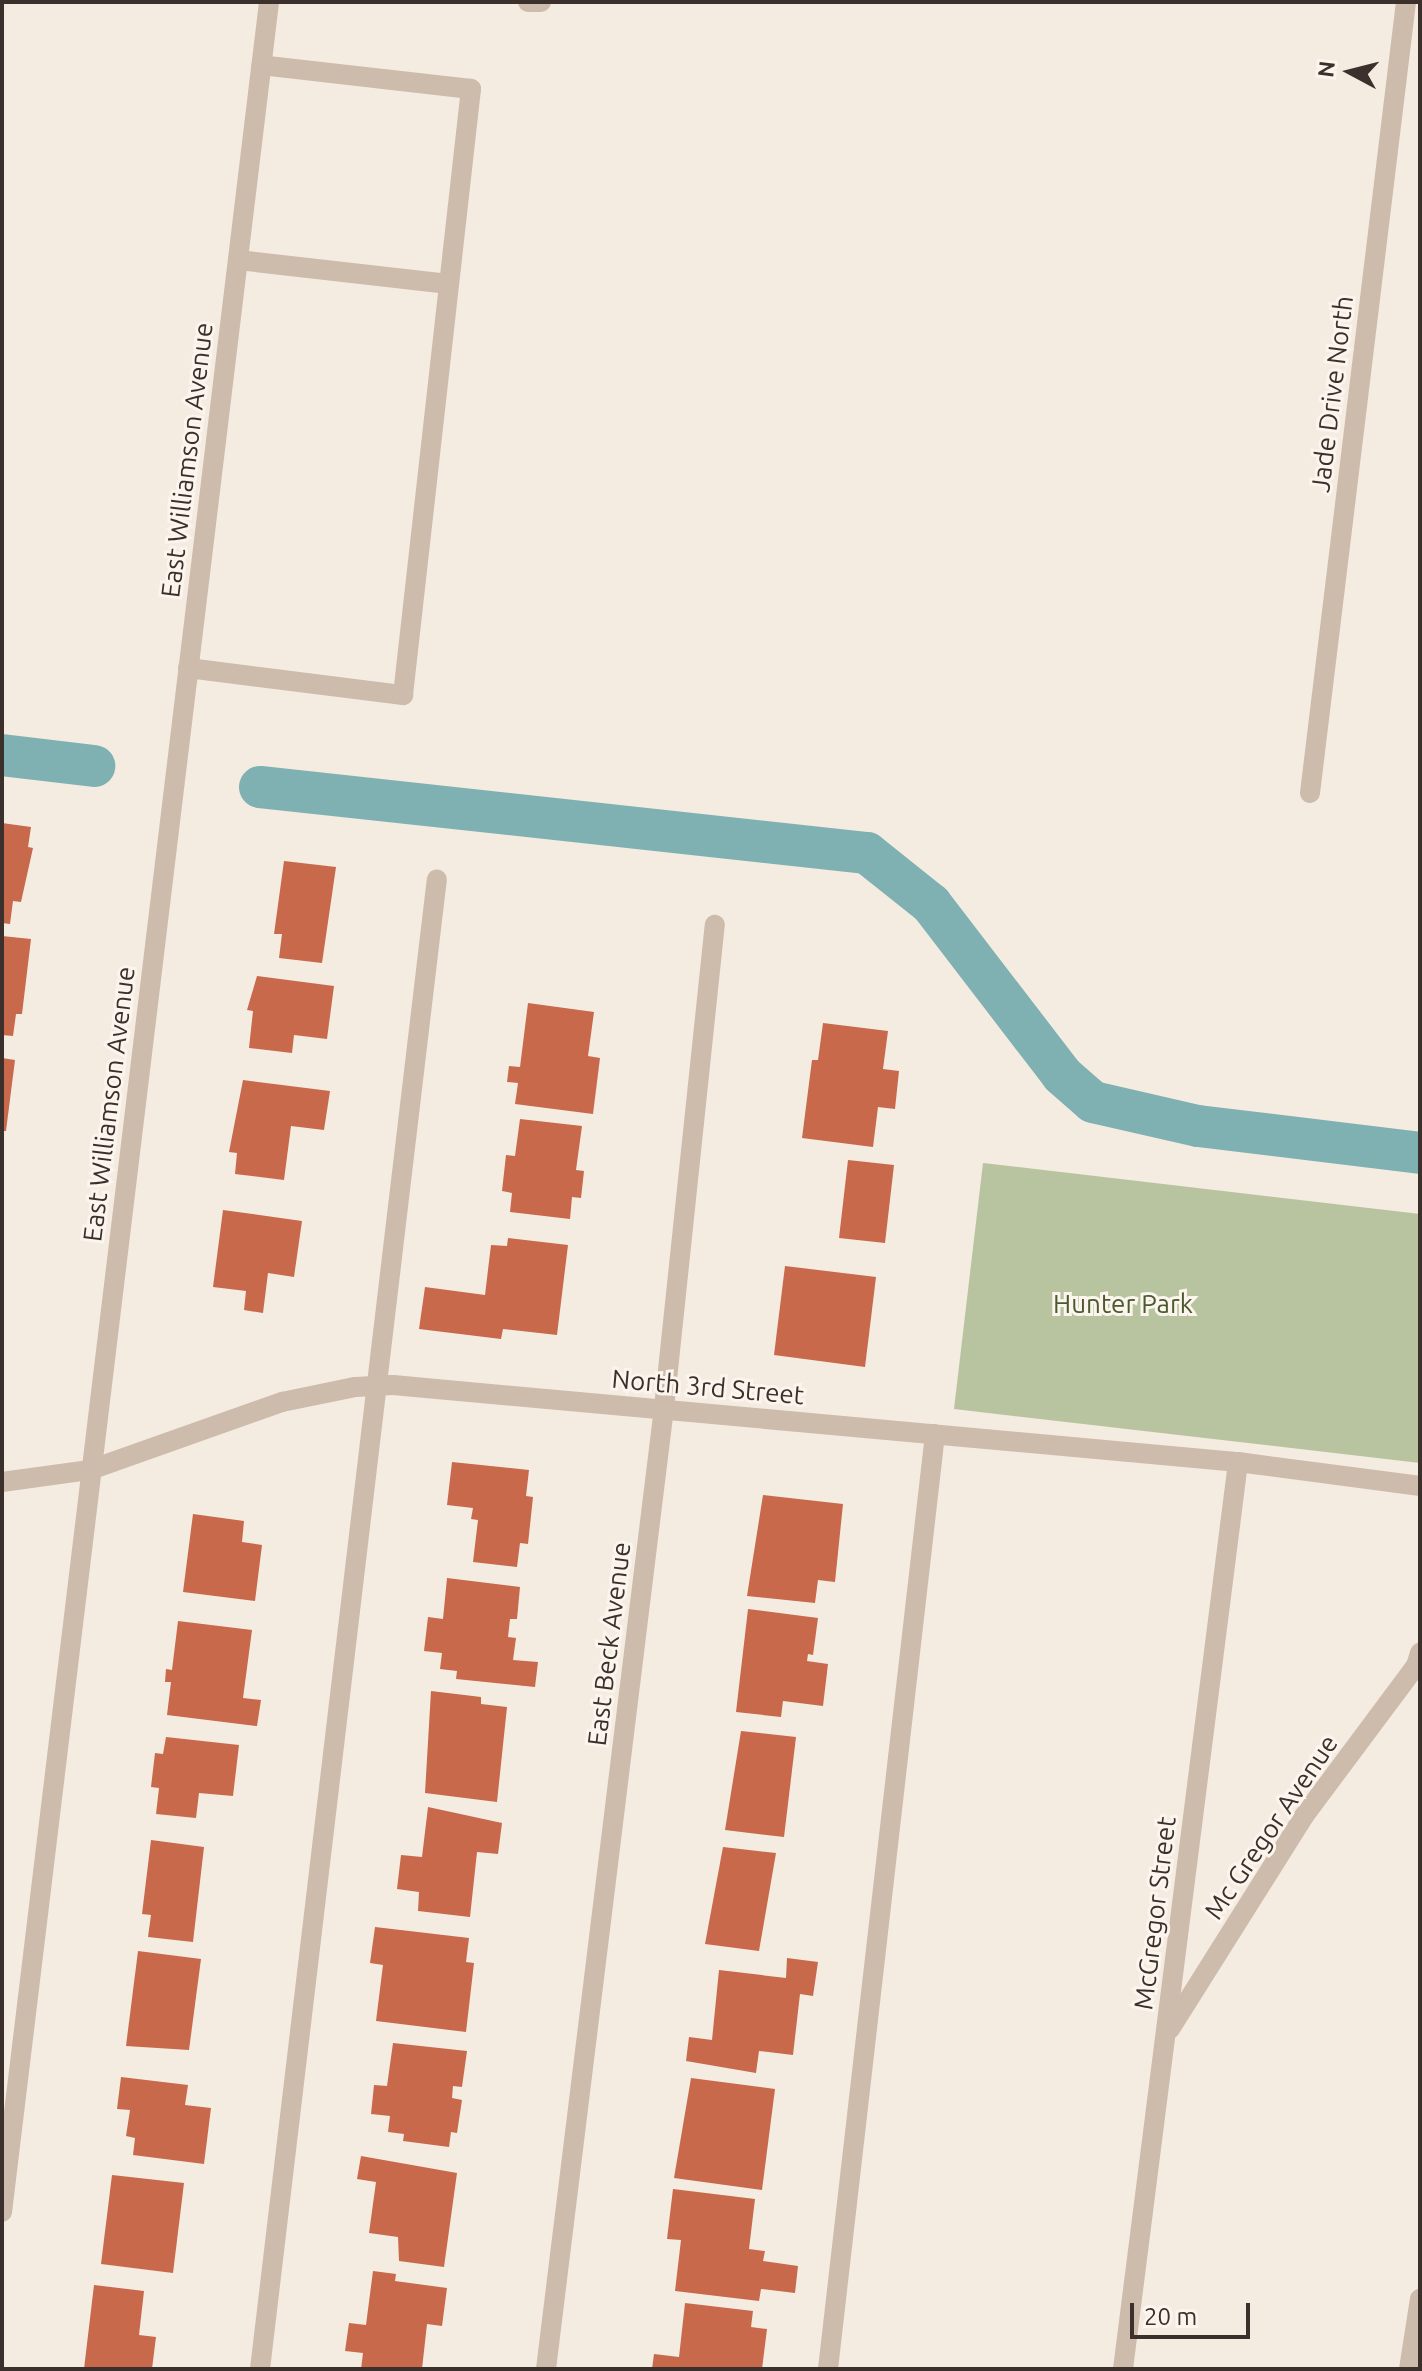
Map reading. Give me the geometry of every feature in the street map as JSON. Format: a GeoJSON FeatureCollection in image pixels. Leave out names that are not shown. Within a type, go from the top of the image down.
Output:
{"type":"FeatureCollection","features":[{"type":"Feature","properties":{"kind":"street","name":"East Williamson Avenue"},"geometry":{"type":"LineString","coordinates":[[2,2212],[269,2]]}},
{"type":"Feature","properties":{"kind":"street"},"geometry":{"type":"LineString","coordinates":[[528,2],[541,2]]}},
{"type":"Feature","properties":{"kind":"street","name":"Jade Drive North"},"geometry":{"type":"LineString","coordinates":[[1310,793],[1406,2]]}},
{"type":"Feature","properties":{"kind":"street"},"geometry":{"type":"LineString","coordinates":[[188,668],[403,695],[471,89],[261,65]]}},
{"type":"Feature","properties":{"kind":"street"},"geometry":{"type":"LineString","coordinates":[[238,260],[449,284]]}},
{"type":"Feature","properties":{"kind":"street"},"geometry":{"type":"LineString","coordinates":[[260,2369],[437,879]]}},
{"type":"Feature","properties":{"kind":"street","name":"East Beck Avenue"},"geometry":{"type":"LineString","coordinates":[[546,2369],[664,1408],[715,925]]}},
{"type":"Feature","properties":{"kind":"street","name":"North 3rd Street"},"geometry":{"type":"LineString","coordinates":[[2,1482],[90,1470],[282,1402],[377,1386],[664,1408],[1238,1462],[1420,1486]]}},
{"type":"Feature","properties":{"kind":"street"},"geometry":{"type":"LineString","coordinates":[[828,2369],[935,1434]]}},
{"type":"Feature","properties":{"kind":"street","name":"McGregor Street"},"geometry":{"type":"LineString","coordinates":[[1123,2369],[1238,1462]]}},
{"type":"Feature","properties":{"kind":"street","name":"Mc Gregor Avenue"},"geometry":{"type":"LineString","coordinates":[[1168,2033],[1304,1816],[1416,1666],[1420,1653]]}},
{"type":"Feature","properties":{"kind":"street"},"geometry":{"type":"LineString","coordinates":[[1409,2369],[1420,2299]]}},
{"type":"Feature","properties":{"kind":"green space","name":"Hunter Park"},"geometry":{"type":"Polygon","coordinates":[[[983,1163],[1420,1214],[1420,1463],[954,1409],[983,1163]]]}},
{"type":"Feature","properties":{"kind":"building"},"geometry":{"type":"Polygon","coordinates":[[[2,823],[31,827],[28,847],[33,848],[21,902],[13,901],[10,924],[2,923],[2,823]]]}},
{"type":"Feature","properties":{"kind":"building"},"geometry":{"type":"Polygon","coordinates":[[[284,861],[336,867],[322,963],[279,958],[282,934],[274,934],[284,861]]]}},
{"type":"Feature","properties":{"kind":"building"},"geometry":{"type":"Polygon","coordinates":[[[2,936],[31,939],[22,1014],[16,1014],[13,1036],[2,1035],[2,936]]]}},
{"type":"Feature","properties":{"kind":"building"},"geometry":{"type":"Polygon","coordinates":[[[257,976],[334,986],[327,1039],[294,1035],[292,1053],[249,1048],[253,1011],[247,1010],[257,976]]]}},
{"type":"Feature","properties":{"kind":"building"},"geometry":{"type":"Polygon","coordinates":[[[528,1003],[594,1012],[588,1056],[600,1058],[593,1114],[515,1104],[518,1083],[507,1082],[509,1066],[520,1067],[528,1003]]]}},
{"type":"Feature","properties":{"kind":"building"},"geometry":{"type":"Polygon","coordinates":[[[823,1023],[888,1031],[883,1069],[899,1071],[895,1109],[878,1107],[873,1147],[802,1138],[812,1060],[818,1060],[823,1023]]]}},
{"type":"Feature","properties":{"kind":"building"},"geometry":{"type":"Polygon","coordinates":[[[2,1058],[15,1060],[6,1131],[2,1131],[2,1058]]]}},
{"type":"Feature","properties":{"kind":"building"},"geometry":{"type":"Polygon","coordinates":[[[243,1080],[330,1091],[324,1130],[291,1126],[284,1180],[235,1174],[237,1153],[229,1152],[243,1080]]]}},
{"type":"Feature","properties":{"kind":"building"},"geometry":{"type":"Polygon","coordinates":[[[520,1119],[582,1126],[576,1170],[584,1171],[581,1198],[572,1197],[570,1219],[510,1212],[512,1193],[502,1191],[506,1155],[515,1156],[520,1119]]]}},
{"type":"Feature","properties":{"kind":"building"},"geometry":{"type":"Polygon","coordinates":[[[848,1160],[894,1165],[885,1243],[839,1238],[848,1160]]]}},
{"type":"Feature","properties":{"kind":"building"},"geometry":{"type":"Polygon","coordinates":[[[223,1210],[302,1221],[294,1277],[268,1273],[263,1313],[244,1310],[246,1291],[213,1287],[223,1210]]]}},
{"type":"Feature","properties":{"kind":"building"},"geometry":{"type":"Polygon","coordinates":[[[508,1238],[568,1245],[557,1335],[503,1329],[501,1339],[419,1329],[425,1287],[485,1295],[491,1245],[507,1246],[508,1238]]]}},
{"type":"Feature","properties":{"kind":"building"},"geometry":{"type":"Polygon","coordinates":[[[785,1266],[876,1277],[865,1367],[774,1355],[785,1266]]]}},
{"type":"Feature","properties":{"kind":"building"},"geometry":{"type":"Polygon","coordinates":[[[452,1462],[529,1470],[526,1496],[533,1497],[528,1544],[520,1543],[517,1567],[473,1562],[478,1520],[471,1519],[473,1508],[447,1505],[452,1462]]]}},
{"type":"Feature","properties":{"kind":"building"},"geometry":{"type":"Polygon","coordinates":[[[763,1495],[843,1504],[835,1582],[818,1580],[815,1603],[747,1596],[763,1495]]]}},
{"type":"Feature","properties":{"kind":"building"},"geometry":{"type":"Polygon","coordinates":[[[193,1514],[244,1521],[242,1542],[262,1545],[255,1601],[183,1592],[193,1514]]]}},
{"type":"Feature","properties":{"kind":"building"},"geometry":{"type":"Polygon","coordinates":[[[447,1578],[520,1587],[517,1619],[510,1619],[508,1637],[516,1638],[513,1660],[538,1662],[535,1687],[456,1679],[457,1671],[440,1669],[442,1653],[424,1651],[428,1617],[443,1619],[447,1578]]]}},
{"type":"Feature","properties":{"kind":"building"},"geometry":{"type":"Polygon","coordinates":[[[748,1609],[818,1618],[813,1655],[808,1654],[807,1661],[828,1664],[823,1706],[783,1701],[781,1717],[736,1712],[748,1609]]]}},
{"type":"Feature","properties":{"kind":"building"},"geometry":{"type":"Polygon","coordinates":[[[178,1621],[252,1630],[243,1698],[261,1700],[257,1726],[167,1715],[171,1682],[165,1682],[166,1669],[172,1670],[178,1621]]]}},
{"type":"Feature","properties":{"kind":"building"},"geometry":{"type":"Polygon","coordinates":[[[431,1691],[481,1697],[481,1704],[507,1707],[497,1802],[425,1793],[431,1691]]]}},
{"type":"Feature","properties":{"kind":"building"},"geometry":{"type":"Polygon","coordinates":[[[741,1731],[796,1737],[784,1837],[725,1830],[741,1731]]]}},
{"type":"Feature","properties":{"kind":"building"},"geometry":{"type":"Polygon","coordinates":[[[166,1737],[239,1745],[233,1796],[199,1793],[196,1818],[156,1814],[159,1788],[151,1787],[155,1753],[163,1754],[166,1737]]]}},
{"type":"Feature","properties":{"kind":"building"},"geometry":{"type":"Polygon","coordinates":[[[428,1807],[502,1823],[498,1854],[477,1852],[470,1917],[418,1911],[419,1892],[397,1889],[401,1855],[422,1857],[428,1807]]]}},
{"type":"Feature","properties":{"kind":"building"},"geometry":{"type":"Polygon","coordinates":[[[151,1840],[204,1847],[193,1942],[148,1937],[151,1915],[142,1914],[151,1840]]]}},
{"type":"Feature","properties":{"kind":"building"},"geometry":{"type":"Polygon","coordinates":[[[723,1847],[776,1853],[759,1951],[705,1944],[723,1847]]]}},
{"type":"Feature","properties":{"kind":"building"},"geometry":{"type":"Polygon","coordinates":[[[375,1927],[469,1938],[466,1962],[474,1963],[466,2032],[376,2021],[383,1965],[370,1963],[375,1927]]]}},
{"type":"Feature","properties":{"kind":"building"},"geometry":{"type":"Polygon","coordinates":[[[138,1951],[201,1959],[189,2050],[126,2046],[138,1951]]]}},
{"type":"Feature","properties":{"kind":"building"},"geometry":{"type":"Polygon","coordinates":[[[787,1958],[818,1962],[813,1996],[800,1994],[793,2055],[759,2051],[756,2073],[686,2061],[689,2037],[712,2040],[719,1970],[786,1978],[787,1958]]]}},
{"type":"Feature","properties":{"kind":"building"},"geometry":{"type":"Polygon","coordinates":[[[393,2043],[467,2051],[462,2087],[453,2086],[452,2098],[462,2100],[457,2133],[451,2132],[449,2147],[403,2141],[404,2134],[388,2132],[390,2116],[371,2114],[374,2085],[387,2086],[393,2043]]]}},
{"type":"Feature","properties":{"kind":"building"},"geometry":{"type":"Polygon","coordinates":[[[121,2077],[188,2085],[185,2105],[211,2108],[204,2164],[133,2155],[135,2138],[126,2136],[130,2110],[117,2109],[121,2077]]]}},
{"type":"Feature","properties":{"kind":"building"},"geometry":{"type":"Polygon","coordinates":[[[691,2078],[775,2089],[762,2190],[674,2178],[691,2078]]]}},
{"type":"Feature","properties":{"kind":"building"},"geometry":{"type":"Polygon","coordinates":[[[361,2156],[457,2173],[444,2267],[399,2261],[398,2237],[369,2233],[376,2182],[357,2179],[361,2156]]]}},
{"type":"Feature","properties":{"kind":"building"},"geometry":{"type":"Polygon","coordinates":[[[112,2175],[184,2183],[173,2273],[101,2264],[112,2175]]]}},
{"type":"Feature","properties":{"kind":"building"},"geometry":{"type":"Polygon","coordinates":[[[673,2189],[755,2199],[749,2249],[765,2251],[763,2261],[798,2266],[795,2293],[761,2289],[759,2301],[675,2291],[681,2240],[667,2239],[673,2189]]]}},
{"type":"Feature","properties":{"kind":"building"},"geometry":{"type":"Polygon","coordinates":[[[373,2271],[396,2274],[395,2281],[447,2288],[442,2326],[427,2324],[422,2369],[361,2369],[363,2353],[345,2351],[349,2323],[366,2325],[373,2271]]]}},
{"type":"Feature","properties":{"kind":"building"},"geometry":{"type":"Polygon","coordinates":[[[94,2285],[144,2291],[139,2335],[156,2337],[152,2369],[84,2369],[94,2285]]]}},
{"type":"Feature","properties":{"kind":"building"},"geometry":{"type":"Polygon","coordinates":[[[685,2303],[753,2311],[751,2327],[767,2329],[762,2369],[652,2369],[654,2354],[679,2357],[685,2303]]]}},
{"type":"Feature","properties":{"kind":"waterway"},"geometry":{"type":"LineString","coordinates":[[2,755],[94,766]]}},
{"type":"Feature","properties":{"kind":"waterway"},"geometry":{"type":"LineString","coordinates":[[260,787],[867,853],[931,904],[1062,1075],[1093,1102],[1198,1126],[1420,1153]]}}]}
